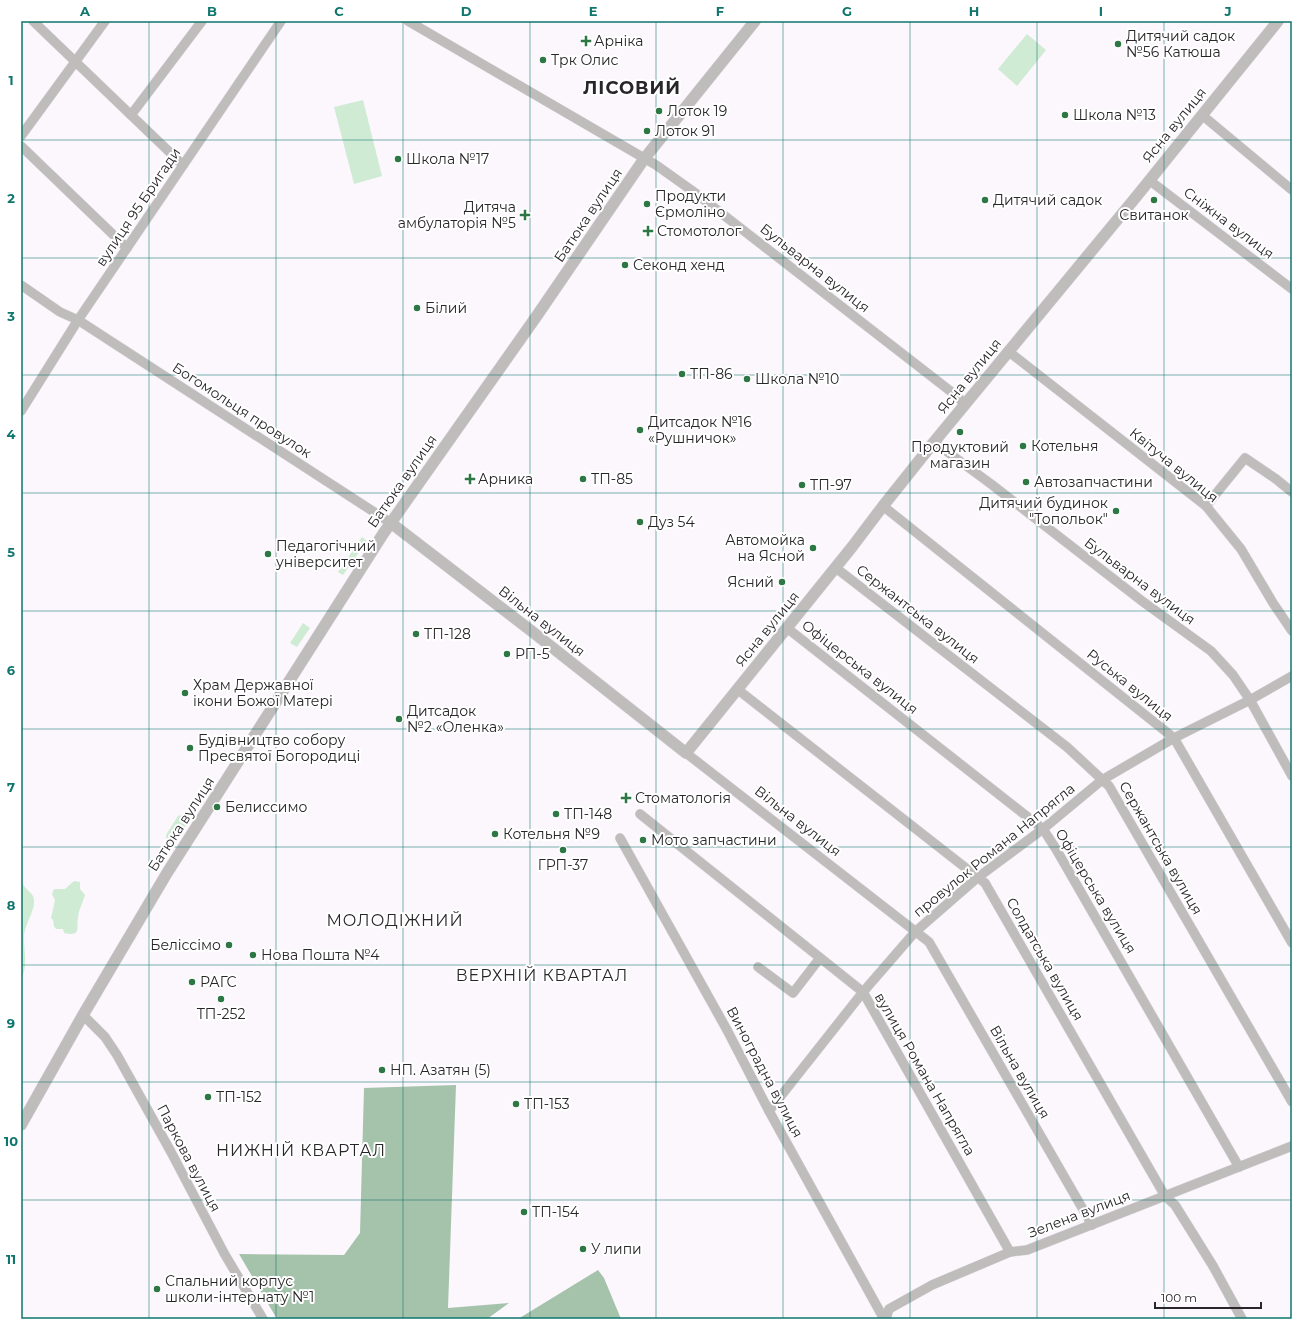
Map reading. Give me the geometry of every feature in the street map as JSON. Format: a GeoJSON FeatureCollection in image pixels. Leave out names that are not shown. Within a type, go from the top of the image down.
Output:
{"type":"FeatureCollection","features":[{"type":"Feature","properties":{"kind":"street"},"geometry":{"type":"LineString","coordinates":[[33,21],[183,165]]}},
{"type":"Feature","properties":{"kind":"street"},"geometry":{"type":"LineString","coordinates":[[21,136],[105,21]]}},
{"type":"Feature","properties":{"kind":"street"},"geometry":{"type":"LineString","coordinates":[[131,115],[202,21]]}},
{"type":"Feature","properties":{"kind":"street","name":"вулиця 95 Бригади"},"geometry":{"type":"LineString","coordinates":[[21,411],[78,320],[281,21]]}},
{"type":"Feature","properties":{"kind":"street","name":"Бульварна вулиця"},"geometry":{"type":"LineString","coordinates":[[408,21],[656,165],[694,192],[946,387],[965,405]]}},
{"type":"Feature","properties":{"kind":"street","name":"Батюка вулиця"},"geometry":{"type":"LineString","coordinates":[[21,1125],[83,1015],[168,873],[390,523],[533,322],[644,159],[755,21]]}},
{"type":"Feature","properties":{"kind":"street","name":"Ясна вулиця"},"geometry":{"type":"LineString","coordinates":[[686,753],[836,568],[934,442],[1150,180],[1278,21]]}},
{"type":"Feature","properties":{"kind":"street"},"geometry":{"type":"LineString","coordinates":[[1202,115],[1292,190]]}},
{"type":"Feature","properties":{"kind":"street"},"geometry":{"type":"LineString","coordinates":[[21,146],[127,248]]}},
{"type":"Feature","properties":{"kind":"street","name":"Сніжна вулиця"},"geometry":{"type":"LineString","coordinates":[[1150,180],[1292,289]]}},
{"type":"Feature","properties":{"kind":"street","name":"Богомольця провулок"},"geometry":{"type":"LineString","coordinates":[[21,285],[60,312],[78,320],[390,523]]}},
{"type":"Feature","properties":{"kind":"street","name":"Квітуча вулиця"},"geometry":{"type":"LineString","coordinates":[[1008,351],[1206,506],[1241,549],[1273,603],[1292,630]]}},
{"type":"Feature","properties":{"kind":"street","name":"Бульварна вулиця"},"geometry":{"type":"LineString","coordinates":[[934,442],[991,484],[1142,601],[1211,651],[1233,675],[1250,700],[1292,776]]}},
{"type":"Feature","properties":{"kind":"street"},"geometry":{"type":"LineString","coordinates":[[1206,506],[1245,458],[1292,492]]}},
{"type":"Feature","properties":{"kind":"street","name":"Руська вулиця"},"geometry":{"type":"LineString","coordinates":[[883,506],[1174,738],[1292,943]]}},
{"type":"Feature","properties":{"kind":"street","name":"Вільна вулиця"},"geometry":{"type":"LineString","coordinates":[[390,523],[534,633],[928,942],[1092,1225]]}},
{"type":"Feature","properties":{"kind":"street","name":"Сержантська вулиця"},"geometry":{"type":"LineString","coordinates":[[836,568],[1066,747],[1109,786],[1292,1102]]}},
{"type":"Feature","properties":{"kind":"street","name":"Офіцерська вулиця"},"geometry":{"type":"LineString","coordinates":[[787,628],[1043,829],[1056,848],[1239,1167]]}},
{"type":"Feature","properties":{"kind":"street","name":"провулок Романа Напрягла"},"geometry":{"type":"LineString","coordinates":[[769,1111],[863,992],[915,932],[977,878],[1043,829],[1102,780],[1174,738],[1250,700],[1292,676]]}},
{"type":"Feature","properties":{"kind":"street","name":"Солдатська вулиця"},"geometry":{"type":"LineString","coordinates":[[737,689],[985,883],[1165,1196],[1171,1200],[1213,1266],[1242,1319]]}},
{"type":"Feature","properties":{"kind":"street","name":"вулиця Романа Напрягла"},"geometry":{"type":"LineString","coordinates":[[640,814],[863,992],[1010,1252]]}},
{"type":"Feature","properties":{"kind":"street","name":"Виноградна вулиця"},"geometry":{"type":"LineString","coordinates":[[620,838],[655,898],[769,1111],[885,1319]]}},
{"type":"Feature","properties":{"kind":"street"},"geometry":{"type":"LineString","coordinates":[[758,967],[793,993],[820,958]]}},
{"type":"Feature","properties":{"kind":"street","name":"Паркова вулиця"},"geometry":{"type":"LineString","coordinates":[[83,1015],[105,1037],[117,1055],[171,1152],[224,1253],[263,1319]]}},
{"type":"Feature","properties":{"kind":"street","name":"Зелена вулиця"},"geometry":{"type":"LineString","coordinates":[[885,1319],[889,1309],[932,1285],[1010,1252],[1027,1250],[1292,1146]]}},
{"type":"Feature","properties":{"kind":"green space"},"geometry":{"type":"Polygon","coordinates":[[[1027,34],[1046,50],[1017,86],[998,69],[1027,34]]]}},
{"type":"Feature","properties":{"kind":"green space"},"geometry":{"type":"Polygon","coordinates":[[[363,100],[382,176],[354,184],[334,107],[363,100]]]}},
{"type":"Feature","properties":{"kind":"green space"},"geometry":{"type":"Polygon","coordinates":[[[362,537],[367,541],[343,575],[338,572],[362,537]]]}},
{"type":"Feature","properties":{"kind":"green space"},"geometry":{"type":"Polygon","coordinates":[[[303,623],[310,628],[297,647],[290,643],[303,623]]]}},
{"type":"Feature","properties":{"kind":"green space"},"geometry":{"type":"Polygon","coordinates":[[[188,813],[192,815],[171,850],[167,846],[166,835],[178,816],[188,813]]]}},
{"type":"Feature","properties":{"kind":"green space"},"geometry":{"type":"Polygon","coordinates":[[[21,874],[23,885],[34,898],[34,905],[24,934],[25,965],[21,978],[21,874]]]}},
{"type":"Feature","properties":{"kind":"green space"},"geometry":{"type":"Polygon","coordinates":[[[74,881],[80,882],[80,889],[85,895],[79,914],[77,931],[74,934],[70,934],[64,933],[63,929],[56,929],[54,926],[51,918],[55,900],[52,894],[54,889],[65,889],[74,881]]]}},
{"type":"Feature","properties":{"kind":"green space"},"geometry":{"type":"Polygon","coordinates":[[[456,1085],[448,1308],[509,1303],[487,1319],[277,1319],[239,1254],[344,1255],[360,1233],[364,1088],[456,1085]]]}},
{"type":"Feature","properties":{"kind":"green space"},"geometry":{"type":"Polygon","coordinates":[[[598,1270],[604,1278],[621,1319],[518,1319],[598,1270]]]}},
{"type":"Feature","properties":{"kind":"place","name":"Арніка"},"geometry":{"type":"Point","coordinates":[586,41]}},
{"type":"Feature","properties":{"kind":"place","name":"Дитячий садок №56 Катюша"},"geometry":{"type":"Point","coordinates":[1118,44]}},
{"type":"Feature","properties":{"kind":"place","name":"Трк Олис"},"geometry":{"type":"Point","coordinates":[543,60]}},
{"type":"Feature","properties":{"kind":"place","name":"Лоток 19"},"geometry":{"type":"Point","coordinates":[659,111]}},
{"type":"Feature","properties":{"kind":"place","name":"Школа №13"},"geometry":{"type":"Point","coordinates":[1065,115]}},
{"type":"Feature","properties":{"kind":"place","name":"Лоток 91"},"geometry":{"type":"Point","coordinates":[647,131]}},
{"type":"Feature","properties":{"kind":"place","name":"Школа №17"},"geometry":{"type":"Point","coordinates":[398,159]}},
{"type":"Feature","properties":{"kind":"place","name":"Дитячий садок"},"geometry":{"type":"Point","coordinates":[985,200]}},
{"type":"Feature","properties":{"kind":"place","name":"Свитанок"},"geometry":{"type":"Point","coordinates":[1154,200]}},
{"type":"Feature","properties":{"kind":"place","name":"Продукти Єрмоліно"},"geometry":{"type":"Point","coordinates":[647,204]}},
{"type":"Feature","properties":{"kind":"place","name":"Дитяча амбулаторія №5"},"geometry":{"type":"Point","coordinates":[525,215]}},
{"type":"Feature","properties":{"kind":"place","name":"Стомотолог"},"geometry":{"type":"Point","coordinates":[648,231]}},
{"type":"Feature","properties":{"kind":"place","name":"Секонд хенд"},"geometry":{"type":"Point","coordinates":[625,265]}},
{"type":"Feature","properties":{"kind":"place","name":"Білий"},"geometry":{"type":"Point","coordinates":[417,308]}},
{"type":"Feature","properties":{"kind":"place","name":"ТП-86"},"geometry":{"type":"Point","coordinates":[682,374]}},
{"type":"Feature","properties":{"kind":"place","name":"Школа №10"},"geometry":{"type":"Point","coordinates":[747,379]}},
{"type":"Feature","properties":{"kind":"place","name":"Дитсадок №16 «Рушничок»"},"geometry":{"type":"Point","coordinates":[640,430]}},
{"type":"Feature","properties":{"kind":"place","name":"Продуктовий магазин"},"geometry":{"type":"Point","coordinates":[960,432]}},
{"type":"Feature","properties":{"kind":"place","name":"Котельня"},"geometry":{"type":"Point","coordinates":[1023,446]}},
{"type":"Feature","properties":{"kind":"place","name":"Арника"},"geometry":{"type":"Point","coordinates":[470,479]}},
{"type":"Feature","properties":{"kind":"place","name":"ТП-85"},"geometry":{"type":"Point","coordinates":[583,479]}},
{"type":"Feature","properties":{"kind":"place","name":"Автозапчастини"},"geometry":{"type":"Point","coordinates":[1026,482]}},
{"type":"Feature","properties":{"kind":"place","name":"ТП-97"},"geometry":{"type":"Point","coordinates":[802,485]}},
{"type":"Feature","properties":{"kind":"place","name":"Дитячий будинок \"Топольок\""},"geometry":{"type":"Point","coordinates":[1116,511]}},
{"type":"Feature","properties":{"kind":"place","name":"Дуз 54"},"geometry":{"type":"Point","coordinates":[640,522]}},
{"type":"Feature","properties":{"kind":"place","name":"Автомойка на Ясной"},"geometry":{"type":"Point","coordinates":[813,548]}},
{"type":"Feature","properties":{"kind":"place","name":"Педагогічний університет"},"geometry":{"type":"Point","coordinates":[268,554]}},
{"type":"Feature","properties":{"kind":"place","name":"Ясний"},"geometry":{"type":"Point","coordinates":[782,582]}},
{"type":"Feature","properties":{"kind":"place","name":"ТП-128"},"geometry":{"type":"Point","coordinates":[416,634]}},
{"type":"Feature","properties":{"kind":"place","name":"РП-5"},"geometry":{"type":"Point","coordinates":[507,654]}},
{"type":"Feature","properties":{"kind":"place","name":"Храм Державної ікони Божої Матері"},"geometry":{"type":"Point","coordinates":[185,693]}},
{"type":"Feature","properties":{"kind":"place","name":"Дитсадок №2 «Оленка»"},"geometry":{"type":"Point","coordinates":[399,719]}},
{"type":"Feature","properties":{"kind":"place","name":"Будівництво собору Пресвятої Богородиці"},"geometry":{"type":"Point","coordinates":[190,748]}},
{"type":"Feature","properties":{"kind":"place","name":"Стоматологія"},"geometry":{"type":"Point","coordinates":[626,798]}},
{"type":"Feature","properties":{"kind":"place","name":"Белиссимо"},"geometry":{"type":"Point","coordinates":[217,807]}},
{"type":"Feature","properties":{"kind":"place","name":"ТП-148"},"geometry":{"type":"Point","coordinates":[556,814]}},
{"type":"Feature","properties":{"kind":"place","name":"Котельня №9"},"geometry":{"type":"Point","coordinates":[495,834]}},
{"type":"Feature","properties":{"kind":"place","name":"Мото запчастини"},"geometry":{"type":"Point","coordinates":[643,840]}},
{"type":"Feature","properties":{"kind":"place","name":"ГРП-37"},"geometry":{"type":"Point","coordinates":[563,850]}},
{"type":"Feature","properties":{"kind":"place","name":"Беліссімо"},"geometry":{"type":"Point","coordinates":[229,945]}},
{"type":"Feature","properties":{"kind":"place","name":"Нова Пошта №4"},"geometry":{"type":"Point","coordinates":[253,955]}},
{"type":"Feature","properties":{"kind":"place","name":"РАГС"},"geometry":{"type":"Point","coordinates":[192,982]}},
{"type":"Feature","properties":{"kind":"place","name":"ТП-252"},"geometry":{"type":"Point","coordinates":[221,999]}},
{"type":"Feature","properties":{"kind":"place","name":"НП. Азатян (5)"},"geometry":{"type":"Point","coordinates":[382,1070]}},
{"type":"Feature","properties":{"kind":"place","name":"ТП-152"},"geometry":{"type":"Point","coordinates":[208,1097]}},
{"type":"Feature","properties":{"kind":"place","name":"ТП-153"},"geometry":{"type":"Point","coordinates":[516,1104]}},
{"type":"Feature","properties":{"kind":"place","name":"ТП-154"},"geometry":{"type":"Point","coordinates":[524,1212]}},
{"type":"Feature","properties":{"kind":"place","name":"У липи"},"geometry":{"type":"Point","coordinates":[583,1249]}},
{"type":"Feature","properties":{"kind":"place","name":"Спальний корпус школи-інтернату №1"},"geometry":{"type":"Point","coordinates":[157,1289]}},
{"type":"Feature","properties":{"kind":"district","name":"ЛІСОВИЙ"},"geometry":{"type":"Point","coordinates":[632,88]}},
{"type":"Feature","properties":{"kind":"district","name":"МОЛОДІЖНИЙ"},"geometry":{"type":"Point","coordinates":[395,920]}},
{"type":"Feature","properties":{"kind":"district","name":"ВЕРХНІЙ КВАРТАЛ"},"geometry":{"type":"Point","coordinates":[542,975]}},
{"type":"Feature","properties":{"kind":"district","name":"НИЖНІЙ КВАРТАЛ"},"geometry":{"type":"Point","coordinates":[301,1150]}}]}
